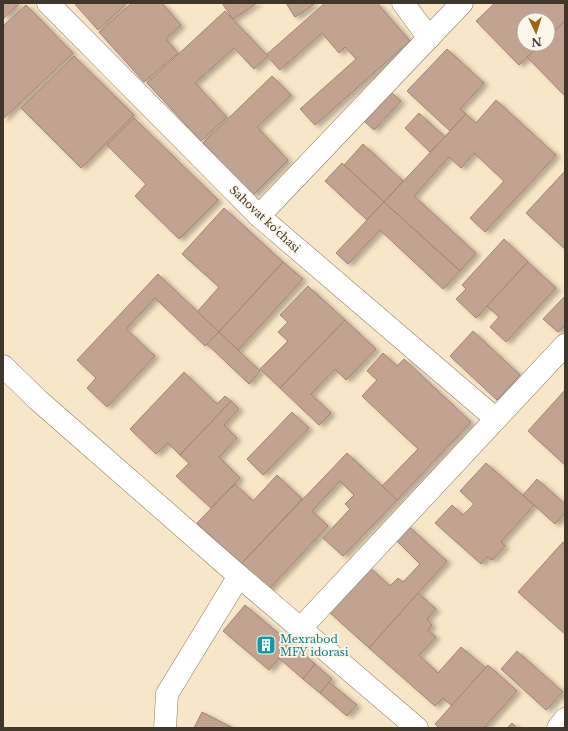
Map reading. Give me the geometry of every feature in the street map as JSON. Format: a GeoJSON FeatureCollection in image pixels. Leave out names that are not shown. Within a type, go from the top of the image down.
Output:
{"type":"FeatureCollection","features":[{"type":"Feature","properties":{"kind":"street","name":"Sahovat ko'chasi"},"geometry":{"type":"LineString","coordinates":[[48,3],[259,216],[496,419]]}},
{"type":"Feature","properties":{"kind":"street"},"geometry":{"type":"LineString","coordinates":[[403,3],[429,38]]}},
{"type":"Feature","properties":{"kind":"street"},"geometry":{"type":"LineString","coordinates":[[259,216],[462,3]]}},
{"type":"Feature","properties":{"kind":"street"},"geometry":{"type":"LineString","coordinates":[[300,629],[565,345]]}},
{"type":"Feature","properties":{"kind":"street"},"geometry":{"type":"LineString","coordinates":[[3,366],[38,400],[239,576],[417,728]]}},
{"type":"Feature","properties":{"kind":"street"},"geometry":{"type":"LineString","coordinates":[[165,728],[167,694],[239,576]]}},
{"type":"Feature","properties":{"kind":"street"},"geometry":{"type":"LineString","coordinates":[[558,728],[565,719]]}},
{"type":"Feature","properties":{"kind":"building"},"geometry":{"type":"Polygon","coordinates":[[[3,3],[20,3],[3,19],[3,3]]]}},
{"type":"Feature","properties":{"kind":"building"},"geometry":{"type":"Polygon","coordinates":[[[74,3],[127,3],[98,30],[74,3]]]}},
{"type":"Feature","properties":{"kind":"building"},"geometry":{"type":"Polygon","coordinates":[[[132,3],[162,3],[181,25],[166,39],[178,53],[144,82],[99,32],[132,3]]]}},
{"type":"Feature","properties":{"kind":"building"},"geometry":{"type":"Polygon","coordinates":[[[222,3],[257,3],[233,19],[222,3]]]}},
{"type":"Feature","properties":{"kind":"building"},"geometry":{"type":"Polygon","coordinates":[[[286,3],[316,3],[295,17],[286,3]]]}},
{"type":"Feature","properties":{"kind":"building"},"geometry":{"type":"Polygon","coordinates":[[[325,3],[377,3],[410,41],[315,125],[300,109],[356,59],[345,47],[339,53],[322,33],[280,70],[266,55],[325,3]]]}},
{"type":"Feature","properties":{"kind":"building"},"geometry":{"type":"Polygon","coordinates":[[[495,3],[565,3],[565,21],[556,29],[556,12],[516,12],[516,52],[533,52],[519,65],[476,21],[495,3]]]}},
{"type":"Feature","properties":{"kind":"building"},"geometry":{"type":"Polygon","coordinates":[[[26,5],[73,53],[3,119],[3,26],[26,5]]]}},
{"type":"Feature","properties":{"kind":"building"},"geometry":{"type":"Polygon","coordinates":[[[225,11],[268,56],[254,69],[234,48],[195,83],[227,117],[201,141],[147,83],[225,11]]]}},
{"type":"Feature","properties":{"kind":"building"},"geometry":{"type":"Polygon","coordinates":[[[565,21],[565,96],[527,57],[532,52],[556,52],[556,29],[565,21]]]}},
{"type":"Feature","properties":{"kind":"building"},"geometry":{"type":"Polygon","coordinates":[[[447,49],[484,83],[460,109],[466,114],[450,131],[407,91],[447,49]]]}},
{"type":"Feature","properties":{"kind":"building"},"geometry":{"type":"Polygon","coordinates":[[[74,56],[134,115],[81,168],[21,108],[74,56]]]}},
{"type":"Feature","properties":{"kind":"building"},"geometry":{"type":"Polygon","coordinates":[[[272,76],[291,95],[257,127],[288,160],[253,195],[203,143],[272,76]]]}},
{"type":"Feature","properties":{"kind":"building"},"geometry":{"type":"Polygon","coordinates":[[[391,92],[401,101],[374,130],[364,121],[391,92]]]}},
{"type":"Feature","properties":{"kind":"building"},"geometry":{"type":"Polygon","coordinates":[[[496,100],[556,155],[485,232],[470,218],[504,181],[474,153],[461,168],[449,157],[414,196],[476,253],[460,271],[384,202],[466,114],[476,123],[496,100]]]}},
{"type":"Feature","properties":{"kind":"building"},"geometry":{"type":"Polygon","coordinates":[[[419,113],[445,137],[430,152],[405,128],[419,113]]]}},
{"type":"Feature","properties":{"kind":"building"},"geometry":{"type":"Polygon","coordinates":[[[134,118],[218,200],[179,239],[135,196],[146,184],[107,145],[134,118]]]}},
{"type":"Feature","properties":{"kind":"building"},"geometry":{"type":"Polygon","coordinates":[[[363,144],[403,181],[384,202],[344,165],[363,144]]]}},
{"type":"Feature","properties":{"kind":"building"},"geometry":{"type":"Polygon","coordinates":[[[342,163],[384,202],[367,220],[325,181],[342,163]]]}},
{"type":"Feature","properties":{"kind":"building"},"geometry":{"type":"Polygon","coordinates":[[[565,171],[565,249],[526,213],[565,171]]]}},
{"type":"Feature","properties":{"kind":"building"},"geometry":{"type":"Polygon","coordinates":[[[384,202],[460,271],[443,289],[380,230],[348,264],[336,253],[384,202]]]}},
{"type":"Feature","properties":{"kind":"building"},"geometry":{"type":"Polygon","coordinates":[[[224,208],[283,262],[219,332],[197,312],[219,287],[182,254],[224,208]]]}},
{"type":"Feature","properties":{"kind":"building"},"geometry":{"type":"Polygon","coordinates":[[[504,239],[528,262],[476,318],[456,299],[466,289],[462,285],[504,239]]]}},
{"type":"Feature","properties":{"kind":"building"},"geometry":{"type":"Polygon","coordinates":[[[283,262],[303,279],[238,350],[219,332],[283,262]]]}},
{"type":"Feature","properties":{"kind":"building"},"geometry":{"type":"Polygon","coordinates":[[[528,262],[556,288],[506,342],[490,327],[499,317],[487,306],[528,262]]]}},
{"type":"Feature","properties":{"kind":"building"},"geometry":{"type":"Polygon","coordinates":[[[158,274],[219,332],[205,346],[155,298],[126,329],[155,356],[107,407],[87,388],[96,378],[77,360],[158,274]]]}},
{"type":"Feature","properties":{"kind":"building"},"geometry":{"type":"Polygon","coordinates":[[[308,286],[345,320],[280,388],[260,369],[288,341],[278,332],[288,322],[280,315],[308,286]]]}},
{"type":"Feature","properties":{"kind":"building"},"geometry":{"type":"Polygon","coordinates":[[[565,296],[565,325],[558,332],[543,319],[565,296]]]}},
{"type":"Feature","properties":{"kind":"building"},"geometry":{"type":"Polygon","coordinates":[[[345,320],[376,349],[346,380],[335,369],[311,394],[331,413],[319,425],[280,388],[345,320]]]}},
{"type":"Feature","properties":{"kind":"building"},"geometry":{"type":"Polygon","coordinates":[[[473,331],[520,375],[497,400],[450,356],[473,331]]]}},
{"type":"Feature","properties":{"kind":"building"},"geometry":{"type":"Polygon","coordinates":[[[219,332],[260,371],[249,384],[207,344],[219,332]]]}},
{"type":"Feature","properties":{"kind":"building"},"geometry":{"type":"Polygon","coordinates":[[[383,353],[397,366],[404,359],[471,422],[397,500],[382,486],[418,449],[362,396],[377,380],[367,371],[383,353]]]}},
{"type":"Feature","properties":{"kind":"building"},"geometry":{"type":"Polygon","coordinates":[[[184,372],[217,404],[225,396],[231,401],[180,455],[168,443],[156,454],[130,429],[184,372]]]}},
{"type":"Feature","properties":{"kind":"building"},"geometry":{"type":"Polygon","coordinates":[[[565,390],[565,465],[528,431],[565,390]]]}},
{"type":"Feature","properties":{"kind":"building"},"geometry":{"type":"Polygon","coordinates":[[[231,401],[239,409],[224,425],[237,438],[219,457],[240,478],[211,508],[176,476],[189,463],[180,455],[231,401]]]}},
{"type":"Feature","properties":{"kind":"building"},"geometry":{"type":"Polygon","coordinates":[[[292,412],[309,428],[263,475],[247,459],[292,412]]]}},
{"type":"Feature","properties":{"kind":"building"},"geometry":{"type":"Polygon","coordinates":[[[347,453],[397,500],[343,556],[323,538],[350,509],[345,504],[354,495],[340,481],[312,511],[328,526],[268,590],[241,564],[347,453]]]}},
{"type":"Feature","properties":{"kind":"building"},"geometry":{"type":"Polygon","coordinates":[[[486,463],[534,505],[501,542],[505,546],[492,560],[487,557],[481,564],[435,523],[452,505],[463,515],[474,504],[460,491],[486,463]]]}},
{"type":"Feature","properties":{"kind":"building"},"geometry":{"type":"Polygon","coordinates":[[[277,475],[302,499],[241,564],[197,523],[235,484],[253,501],[277,475]]]}},
{"type":"Feature","properties":{"kind":"building"},"geometry":{"type":"Polygon","coordinates":[[[537,479],[565,504],[565,513],[555,524],[523,495],[537,479]]]}},
{"type":"Feature","properties":{"kind":"building"},"geometry":{"type":"Polygon","coordinates":[[[406,524],[447,561],[369,648],[328,611],[368,566],[390,586],[398,578],[403,582],[420,564],[394,538],[406,524]]]}},
{"type":"Feature","properties":{"kind":"building"},"geometry":{"type":"Polygon","coordinates":[[[563,542],[565,543],[565,634],[518,592],[563,542]]]}},
{"type":"Feature","properties":{"kind":"building"},"geometry":{"type":"Polygon","coordinates":[[[418,593],[436,609],[427,619],[432,625],[428,630],[436,637],[419,655],[438,673],[461,647],[486,668],[452,706],[443,698],[435,706],[369,648],[418,593]]]}},
{"type":"Feature","properties":{"kind":"building","name":"Mexrabod MFY idorasi"},"geometry":{"type":"Polygon","coordinates":[[[245,605],[315,664],[303,679],[279,658],[269,670],[223,631],[245,605]]]}},
{"type":"Feature","properties":{"kind":"building"},"geometry":{"type":"Polygon","coordinates":[[[517,651],[563,692],[546,710],[501,669],[517,651]]]}},
{"type":"Feature","properties":{"kind":"building"},"geometry":{"type":"Polygon","coordinates":[[[315,664],[332,679],[320,693],[303,679],[315,664]]]}},
{"type":"Feature","properties":{"kind":"building"},"geometry":{"type":"Polygon","coordinates":[[[488,665],[517,691],[484,728],[439,728],[435,724],[488,665]]]}},
{"type":"Feature","properties":{"kind":"building"},"geometry":{"type":"Polygon","coordinates":[[[329,682],[357,705],[347,716],[320,693],[329,682]]]}},
{"type":"Feature","properties":{"kind":"building"},"geometry":{"type":"Polygon","coordinates":[[[202,712],[233,728],[194,728],[202,712]]]}},
{"type":"Feature","properties":{"kind":"building"},"geometry":{"type":"Polygon","coordinates":[[[512,723],[517,728],[507,728],[512,723]]]}},
{"type":"Feature","properties":{"kind":"place","name":"Mexrabod MFY idorasi"},"geometry":{"type":"Point","coordinates":[266,645]}}]}
